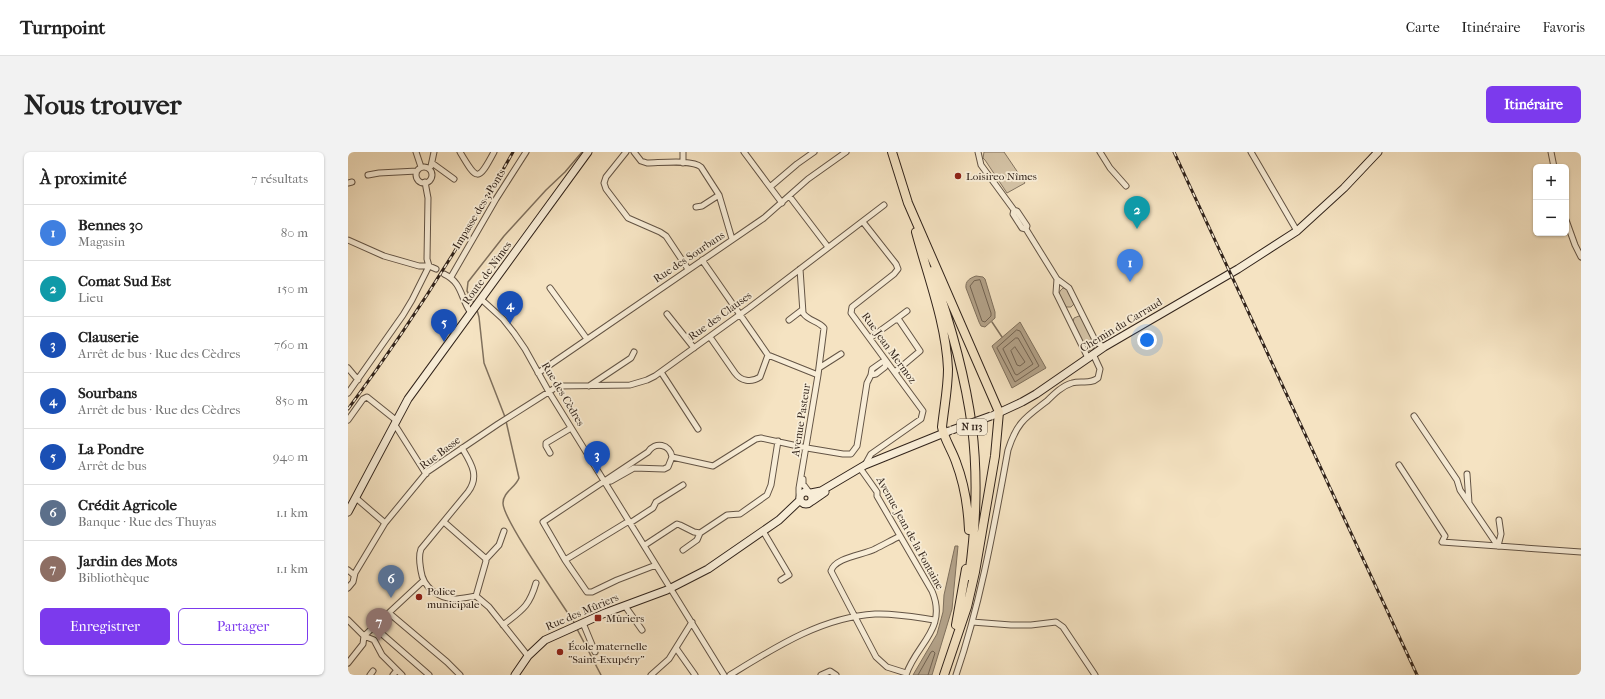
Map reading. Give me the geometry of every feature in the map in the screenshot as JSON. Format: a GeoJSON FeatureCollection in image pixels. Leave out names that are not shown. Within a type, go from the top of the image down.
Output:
{"type":"FeatureCollection","features":[{"type":"Feature","properties":{"kind":"main road","name":"N 113"},"geometry":{"type":"LineString","coordinates":[[887,152],[903,190]]}},
{"type":"Feature","properties":{"kind":"main road","name":"N 113"},"geometry":{"type":"LineString","coordinates":[[892,152],[903,190],[934,277],[958,354],[972,428],[975,495],[972,554],[963,608],[944,675]]}},
{"type":"Feature","properties":{"kind":"main road"},"geometry":{"type":"LineString","coordinates":[[908,203],[999,422],[981,540],[967,607],[950,658]]}},
{"type":"Feature","properties":{"kind":"main road"},"geometry":{"type":"LineString","coordinates":[[908,203],[933,291],[945,344],[948,379],[942,427],[943,434],[961,475],[965,492],[969,536],[966,574],[950,658]]}},
{"type":"Feature","properties":{"kind":"street"},"geometry":{"type":"LineString","coordinates":[[416,152],[419,169],[417,178],[420,182],[430,180],[432,175],[429,168]]}},
{"type":"Feature","properties":{"kind":"street"},"geometry":{"type":"LineString","coordinates":[[429,168],[432,164],[434,152]]}},
{"type":"Feature","properties":{"kind":"street"},"geometry":{"type":"LineString","coordinates":[[460,152],[471,171],[475,174],[480,174],[494,152]]}},
{"type":"Feature","properties":{"kind":"street","name":"Impasse des 3 Ponts"},"geometry":{"type":"LineString","coordinates":[[451,277],[496,199],[526,152]]}},
{"type":"Feature","properties":{"kind":"street","name":"Route de Nîmes"},"geometry":{"type":"LineString","coordinates":[[348,512],[408,399],[588,152]]}},
{"type":"Feature","properties":{"kind":"street"},"geometry":{"type":"LineString","coordinates":[[626,152],[606,177],[604,182],[606,188],[628,218],[666,236],[688,269]]}},
{"type":"Feature","properties":{"kind":"street"},"geometry":{"type":"LineString","coordinates":[[634,152],[644,163],[683,163],[695,164],[701,167],[719,195],[732,239]]}},
{"type":"Feature","properties":{"kind":"street"},"geometry":{"type":"LineString","coordinates":[[683,152],[683,163]]}},
{"type":"Feature","properties":{"kind":"street"},"geometry":{"type":"LineString","coordinates":[[744,152],[782,203]]}},
{"type":"Feature","properties":{"kind":"street"},"geometry":{"type":"LineString","coordinates":[[770,187],[796,164],[814,152]]}},
{"type":"Feature","properties":{"kind":"street","name":"Rue des Sourbans"},"geometry":{"type":"LineString","coordinates":[[538,373],[759,221],[790,197],[808,179],[846,152]]}},
{"type":"Feature","properties":{"kind":"street"},"geometry":{"type":"LineString","coordinates":[[978,152],[982,165],[1014,210],[1013,214],[1022,228],[1026,229],[1057,279],[1069,288],[1096,342],[1104,347]]}},
{"type":"Feature","properties":{"kind":"street"},"geometry":{"type":"LineString","coordinates":[[1100,152],[1110,168],[1126,186]]}},
{"type":"Feature","properties":{"kind":"street"},"geometry":{"type":"LineString","coordinates":[[1251,152],[1297,231]]}},
{"type":"Feature","properties":{"kind":"street","name":"Chemin du Carraud"},"geometry":{"type":"LineString","coordinates":[[670,588],[714,566],[809,498],[863,466],[995,414],[1036,394],[1104,347],[1238,269],[1297,231],[1344,188],[1378,152]]}},
{"type":"Feature","properties":{"kind":"street"},"geometry":{"type":"LineString","coordinates":[[1551,152],[1553,164]]}},
{"type":"Feature","properties":{"kind":"street"},"geometry":{"type":"LineString","coordinates":[[432,164],[454,178]]}},
{"type":"Feature","properties":{"kind":"street"},"geometry":{"type":"LineString","coordinates":[[368,176],[379,173],[419,169],[425,167],[429,168]]}},
{"type":"Feature","properties":{"kind":"street"},"geometry":{"type":"LineString","coordinates":[[348,392],[358,380],[412,300],[429,266],[427,259],[428,198],[425,182]]}},
{"type":"Feature","properties":{"kind":"street"},"geometry":{"type":"LineString","coordinates":[[696,207],[702,206],[719,195]]}},
{"type":"Feature","properties":{"kind":"street"},"geometry":{"type":"LineString","coordinates":[[790,197],[828,247]]}},
{"type":"Feature","properties":{"kind":"street","name":"Rue des Clauses"},"geometry":{"type":"LineString","coordinates":[[549,392],[560,386],[630,386],[648,380],[710,337],[884,205]]}},
{"type":"Feature","properties":{"kind":"street","name":"Rue Jean Mermoz"},"geometry":{"type":"LineString","coordinates":[[863,222],[898,267],[896,273],[851,308],[851,313],[922,409],[923,416],[917,422],[871,454],[863,466]]}},
{"type":"Feature","properties":{"kind":"street"},"geometry":{"type":"LineString","coordinates":[[1569,228],[1581,257]]}},
{"type":"Feature","properties":{"kind":"street"},"geometry":{"type":"LineString","coordinates":[[348,240],[384,256],[419,266],[429,266],[436,269]]}},
{"type":"Feature","properties":{"kind":"street"},"geometry":{"type":"LineString","coordinates":[[702,260],[768,356],[760,377],[752,381],[744,380],[738,377],[710,337]]}},
{"type":"Feature","properties":{"kind":"street"},"geometry":{"type":"LineString","coordinates":[[800,269],[802,310],[806,318],[824,327],[818,375]]}},
{"type":"Feature","properties":{"kind":"street"},"geometry":{"type":"LineString","coordinates":[[444,274],[451,277],[458,285],[471,313]]}},
{"type":"Feature","properties":{"kind":"street"},"geometry":{"type":"LineString","coordinates":[[956,675],[972,622],[986,567],[1008,450],[1014,434],[1025,417],[1062,388],[1072,383],[1092,382],[1098,378],[1100,368],[1090,356],[1056,293],[1057,279]]}},
{"type":"Feature","properties":{"kind":"street"},"geometry":{"type":"LineString","coordinates":[[550,288],[587,338]]}},
{"type":"Feature","properties":{"kind":"street","name":"Rue des Cèdres"},"geometry":{"type":"LineString","coordinates":[[481,299],[503,319],[525,349],[549,392],[724,675]]}},
{"type":"Feature","properties":{"kind":"street"},"geometry":{"type":"LineString","coordinates":[[789,320],[802,310]]}},
{"type":"Feature","properties":{"kind":"street"},"geometry":{"type":"LineString","coordinates":[[870,338],[907,311]]}},
{"type":"Feature","properties":{"kind":"street"},"geometry":{"type":"LineString","coordinates":[[667,314],[694,348]]}},
{"type":"Feature","properties":{"kind":"street"},"geometry":{"type":"LineString","coordinates":[[894,372],[920,352],[899,320],[896,320]]}},
{"type":"Feature","properties":{"kind":"street"},"geometry":{"type":"LineString","coordinates":[[589,386],[631,358],[634,352]]}},
{"type":"Feature","properties":{"kind":"street"},"geometry":{"type":"LineString","coordinates":[[819,368],[841,354]]}},
{"type":"Feature","properties":{"kind":"street","name":"Avenue Pasteur"},"geometry":{"type":"LineString","coordinates":[[768,356],[818,375],[807,448],[798,493],[799,499]]}},
{"type":"Feature","properties":{"kind":"street"},"geometry":{"type":"LineString","coordinates":[[672,457],[713,466],[759,438],[807,448],[850,454],[857,446],[866,385],[871,376],[872,369],[882,362],[886,362]]}},
{"type":"Feature","properties":{"kind":"street"},"geometry":{"type":"LineString","coordinates":[[348,368],[358,380]]}},
{"type":"Feature","properties":{"kind":"street"},"geometry":{"type":"LineString","coordinates":[[661,372],[698,429]]}},
{"type":"Feature","properties":{"kind":"street","name":"Rue Basse"},"geometry":{"type":"LineString","coordinates":[[348,588],[353,582],[354,576],[385,523],[426,474],[501,422],[549,392]]}},
{"type":"Feature","properties":{"kind":"street"},"geometry":{"type":"LineString","coordinates":[[348,420],[367,397],[396,423],[426,474]]}},
{"type":"Feature","properties":{"kind":"street"},"geometry":{"type":"LineString","coordinates":[[1414,416],[1457,480],[1460,490],[1498,546]]}},
{"type":"Feature","properties":{"kind":"street"},"geometry":{"type":"LineString","coordinates":[[550,453],[546,443],[571,428]]}},
{"type":"Feature","properties":{"kind":"street"},"geometry":{"type":"LineString","coordinates":[[683,550],[697,540],[700,533],[727,515],[740,514],[768,493],[772,485],[778,441]]}},
{"type":"Feature","properties":{"kind":"street"},"geometry":{"type":"LineString","coordinates":[[605,482],[611,481],[634,468],[664,469],[668,467],[672,457],[670,450],[664,446],[656,445],[648,452],[608,478],[605,482],[544,521],[544,524],[565,560],[584,590],[588,592],[656,566]]}},
{"type":"Feature","properties":{"kind":"street"},"geometry":{"type":"LineString","coordinates":[[462,448],[473,468],[474,483],[444,522],[426,542],[420,552],[420,563],[423,581],[437,594],[448,598],[459,599],[476,596]]}},
{"type":"Feature","properties":{"kind":"street","name":"Avenue Jean de la Fontaine"},"geometry":{"type":"LineString","coordinates":[[863,466],[877,492],[877,496],[934,595],[937,605],[935,620],[930,635],[906,674]]}},
{"type":"Feature","properties":{"kind":"street"},"geometry":{"type":"LineString","coordinates":[[1399,466],[1445,536],[1442,542],[1581,552]]}},
{"type":"Feature","properties":{"kind":"street","name":"Avenue Pasteur"},"geometry":{"type":"LineString","coordinates":[[802,472],[803,484],[809,498]]}},
{"type":"Feature","properties":{"kind":"street"},"geometry":{"type":"LineString","coordinates":[[1467,474],[1469,503]]}},
{"type":"Feature","properties":{"kind":"street"},"geometry":{"type":"LineString","coordinates":[[565,560],[653,508],[656,502],[683,484]]}},
{"type":"Feature","properties":{"kind":"street","name":"Chemin du Carraud"},"geometry":{"type":"LineString","coordinates":[[779,520],[803,493],[809,498]]}},
{"type":"Feature","properties":{"kind":"street"},"geometry":{"type":"LineString","coordinates":[[356,498],[385,523]]}},
{"type":"Feature","properties":{"kind":"street"},"geometry":{"type":"LineString","coordinates":[[799,499],[802,505],[809,498]]}},
{"type":"Feature","properties":{"kind":"street"},"geometry":{"type":"LineString","coordinates":[[1498,546],[1501,534],[1499,520]]}},
{"type":"Feature","properties":{"kind":"street"},"geometry":{"type":"LineString","coordinates":[[444,522],[486,559]]}},
{"type":"Feature","properties":{"kind":"street"},"geometry":{"type":"LineString","coordinates":[[645,545],[677,524],[694,532],[700,533]]}},
{"type":"Feature","properties":{"kind":"street"},"geometry":{"type":"LineString","coordinates":[[476,596],[486,559],[499,545],[504,531]]}},
{"type":"Feature","properties":{"kind":"street"},"geometry":{"type":"LineString","coordinates":[[764,531],[789,576],[781,580]]}},
{"type":"Feature","properties":{"kind":"street"},"geometry":{"type":"LineString","coordinates":[[900,536],[874,550],[847,558],[832,569],[832,575],[876,657],[887,667],[906,674]]}},
{"type":"Feature","properties":{"kind":"street"},"geometry":{"type":"LineString","coordinates":[[348,570],[354,576]]}},
{"type":"Feature","properties":{"kind":"street"},"geometry":{"type":"LineString","coordinates":[[348,663],[362,644],[364,636],[423,581]]}},
{"type":"Feature","properties":{"kind":"street"},"geometry":{"type":"LineString","coordinates":[[503,625],[530,601],[536,583]]}},
{"type":"Feature","properties":{"kind":"street","name":"Rue des Mûriers"},"geometry":{"type":"LineString","coordinates":[[515,675],[528,656],[545,640],[670,588]]}},
{"type":"Feature","properties":{"kind":"street"},"geometry":{"type":"LineString","coordinates":[[476,596],[489,608],[528,656]]}},
{"type":"Feature","properties":{"kind":"street"},"geometry":{"type":"LineString","coordinates":[[625,606],[642,630]]}},
{"type":"Feature","properties":{"kind":"street"},"geometry":{"type":"LineString","coordinates":[[389,613],[448,662],[460,675]]}},
{"type":"Feature","properties":{"kind":"street"},"geometry":{"type":"LineString","coordinates":[[730,675],[799,636],[832,623],[882,614],[935,620]]}},
{"type":"Feature","properties":{"kind":"street"},"geometry":{"type":"LineString","coordinates":[[348,620],[364,636],[374,640],[382,655],[402,675]]}},
{"type":"Feature","properties":{"kind":"street"},"geometry":{"type":"LineString","coordinates":[[652,675],[666,664],[692,622]]}},
{"type":"Feature","properties":{"kind":"street"},"geometry":{"type":"LineString","coordinates":[[972,622],[1011,625],[1056,622],[1063,627],[1095,675]]}},
{"type":"Feature","properties":{"kind":"street"},"geometry":{"type":"LineString","coordinates":[[582,624],[595,652]]}},
{"type":"Feature","properties":{"kind":"street"},"geometry":{"type":"LineString","coordinates":[[374,626],[429,675]]}},
{"type":"Feature","properties":{"kind":"street"},"geometry":{"type":"LineString","coordinates":[[676,648],[695,675]]}},
{"type":"Feature","properties":{"kind":"street"},"geometry":{"type":"LineString","coordinates":[[393,675],[397,670]]}},
{"type":"Feature","properties":{"kind":"street"},"geometry":{"type":"LineString","coordinates":[[821,675],[830,671],[836,675]]}},
{"type":"Feature","properties":{"kind":"shaded area"},"geometry":{"type":"Polygon","coordinates":[[[984,152],[1004,152],[1025,183],[1007,193],[983,158],[984,152]]]}},
{"type":"Feature","properties":{"kind":"shaded area"},"geometry":{"type":"Polygon","coordinates":[[[1063,288],[1067,289],[1074,304],[1071,307],[1066,307],[1059,294],[1063,288]]]}},
{"type":"Feature","properties":{"kind":"shaded area"},"geometry":{"type":"Polygon","coordinates":[[[1079,316],[1082,318],[1095,345],[1091,351],[1087,350],[1073,322],[1074,318],[1079,316]]]}},
{"type":"Feature","properties":{"kind":"water"},"geometry":{"type":"Polygon","coordinates":[[[976,276],[983,277],[985,279],[995,312],[995,318],[985,327],[981,326],[979,322],[966,288],[966,283],[968,280],[976,276]]]}},
{"type":"Feature","properties":{"kind":"water"},"geometry":{"type":"Polygon","coordinates":[[[1020,322],[1046,368],[1012,388],[992,346],[1020,322]]]}},
{"type":"Feature","properties":{"kind":"water"},"geometry":{"type":"Polygon","coordinates":[[[955,546],[958,546],[952,609],[932,675],[913,675],[937,634],[943,612],[944,595],[955,546]]]}},
{"type":"Feature","properties":{"kind":"waterway"},"geometry":{"type":"LineString","coordinates":[[474,303],[467,291],[468,282],[504,236],[582,152]]}},
{"type":"Feature","properties":{"kind":"waterway"},"geometry":{"type":"LineString","coordinates":[[477,310],[484,363],[505,417]]}},
{"type":"Feature","properties":{"kind":"waterway"},"geometry":{"type":"LineString","coordinates":[[992,322],[1002,337]]}},
{"type":"Feature","properties":{"kind":"waterway"},"geometry":{"type":"LineString","coordinates":[[506,421],[519,478],[505,496],[503,503],[505,512],[522,543],[575,624]]}},
{"type":"Feature","properties":{"kind":"waterway"},"geometry":{"type":"LineString","coordinates":[[577,629],[601,675]]}},
{"type":"Feature","properties":{"kind":"railway"},"geometry":{"type":"LineString","coordinates":[[348,409],[371,378],[435,283],[513,152]]}},
{"type":"Feature","properties":{"kind":"railway"},"geometry":{"type":"LineString","coordinates":[[1174,152],[1417,675]]}},
{"type":"Feature","properties":{"kind":"place","name":"Loisireo Nîmes"},"geometry":{"type":"Point","coordinates":[958,176]}},
{"type":"Feature","properties":{"kind":"place","name":"Comat Sud Est"},"geometry":{"type":"Point","coordinates":[1137,229]}},
{"type":"Feature","properties":{"kind":"place","name":"Bennes 30"},"geometry":{"type":"Point","coordinates":[1130,282]}},
{"type":"Feature","properties":{"kind":"place","name":"Sourbans"},"geometry":{"type":"Point","coordinates":[510,324]}},
{"type":"Feature","properties":{"kind":"place","name":"La Pondre"},"geometry":{"type":"Point","coordinates":[444,342]}},
{"type":"Feature","properties":{"kind":"place","name":"Clauserie"},"geometry":{"type":"Point","coordinates":[597,474]}},
{"type":"Feature","properties":{"kind":"place","name":"Police municipale"},"geometry":{"type":"Point","coordinates":[419,597]}},
{"type":"Feature","properties":{"kind":"place","name":"Crédit Agricole"},"geometry":{"type":"Point","coordinates":[391,598]}},
{"type":"Feature","properties":{"kind":"place","name":"Mûriers"},"geometry":{"type":"Point","coordinates":[598,618]}},
{"type":"Feature","properties":{"kind":"place","name":"Jardin des Mots"},"geometry":{"type":"Point","coordinates":[379,641]}},
{"type":"Feature","properties":{"kind":"place","name":"École maternelle \"Saint-Exupéry\""},"geometry":{"type":"Point","coordinates":[560,652]}}]}
